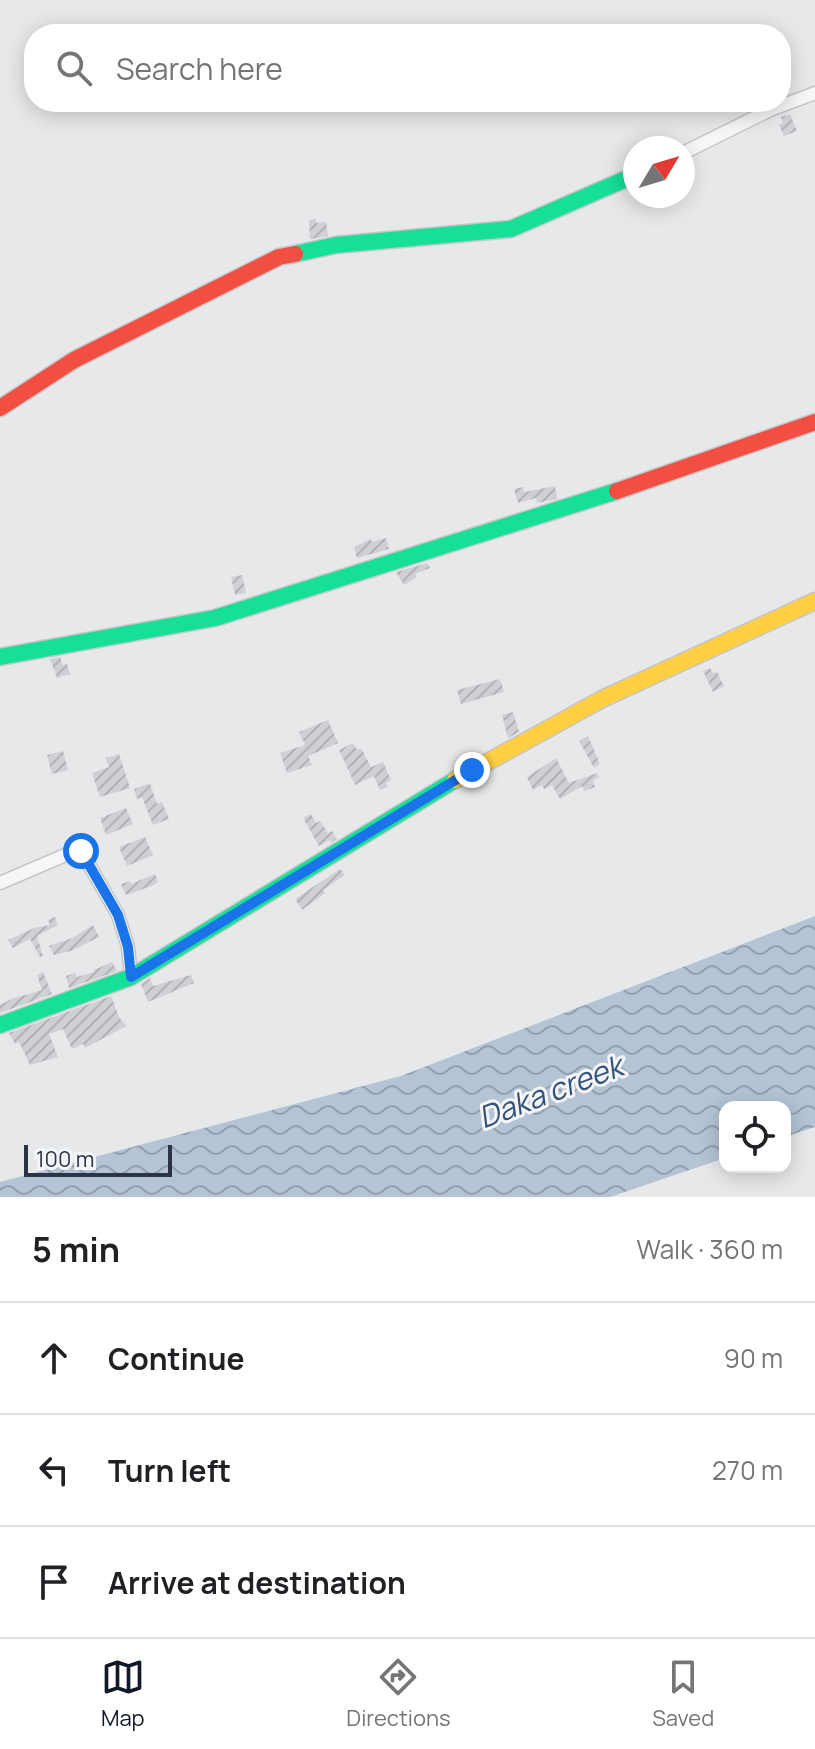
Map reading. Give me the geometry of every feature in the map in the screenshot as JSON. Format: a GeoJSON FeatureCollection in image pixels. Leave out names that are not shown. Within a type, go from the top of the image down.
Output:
{"type":"FeatureCollection","features":[{"type":"Feature","properties":{"kind":"street"},"geometry":{"type":"LineString","coordinates":[[791,102],[815,93]]}},
{"type":"Feature","properties":{"kind":"street"},"geometry":{"type":"LineString","coordinates":[[695,147],[766,112]]}},
{"type":"Feature","properties":{"kind":"street"},"geometry":{"type":"LineString","coordinates":[[0,408],[74,360],[279,257],[336,245],[511,229],[623,180]]}},
{"type":"Feature","properties":{"kind":"street"},"geometry":{"type":"LineString","coordinates":[[0,657],[215,618],[599,497],[815,422]]}},
{"type":"Feature","properties":{"kind":"street"},"geometry":{"type":"LineString","coordinates":[[0,1025],[131,977],[472,770],[602,699],[815,601]]}},
{"type":"Feature","properties":{"kind":"street"},"geometry":{"type":"LineString","coordinates":[[0,883],[81,851],[118,915],[128,947],[131,977]]}},
{"type":"Feature","properties":{"kind":"water","name":"Daka creek"},"geometry":{"type":"Polygon","coordinates":[[[815,916],[815,1127],[791,1135],[791,1101],[719,1101],[719,1160],[610,1197],[0,1197],[0,1182],[401,1076],[815,916]]]}},
{"type":"Feature","properties":{"kind":"building"},"geometry":{"type":"Polygon","coordinates":[[[790,114],[797,131],[784,136],[779,125],[783,123],[781,117],[790,114]]]}},
{"type":"Feature","properties":{"kind":"building"},"geometry":{"type":"Polygon","coordinates":[[[316,219],[316,223],[326,222],[328,236],[310,239],[309,220],[316,219]]]}},
{"type":"Feature","properties":{"kind":"building"},"geometry":{"type":"Polygon","coordinates":[[[555,486],[557,499],[537,503],[536,498],[518,503],[514,489],[523,487],[524,492],[555,486]]]}},
{"type":"Feature","properties":{"kind":"building"},"geometry":{"type":"Polygon","coordinates":[[[386,538],[389,549],[357,558],[354,547],[371,539],[372,542],[386,538]]]}},
{"type":"Feature","properties":{"kind":"building"},"geometry":{"type":"Polygon","coordinates":[[[427,563],[430,568],[415,574],[417,577],[404,585],[396,572],[427,563]]]}},
{"type":"Feature","properties":{"kind":"building"},"geometry":{"type":"Polygon","coordinates":[[[242,575],[246,593],[235,595],[231,577],[242,575]]]}},
{"type":"Feature","properties":{"kind":"building"},"geometry":{"type":"Polygon","coordinates":[[[60,657],[63,665],[67,664],[70,674],[57,678],[50,659],[60,657]]]}},
{"type":"Feature","properties":{"kind":"building"},"geometry":{"type":"Polygon","coordinates":[[[710,668],[713,673],[717,672],[724,686],[713,692],[703,671],[710,668]]]}},
{"type":"Feature","properties":{"kind":"building"},"geometry":{"type":"Polygon","coordinates":[[[500,679],[504,692],[461,704],[457,690],[500,679]]]}},
{"type":"Feature","properties":{"kind":"building"},"geometry":{"type":"Polygon","coordinates":[[[513,712],[519,732],[508,738],[502,715],[513,712]]]}},
{"type":"Feature","properties":{"kind":"building"},"geometry":{"type":"Polygon","coordinates":[[[328,720],[338,743],[308,756],[312,765],[287,773],[280,753],[305,745],[299,732],[328,720]]]}},
{"type":"Feature","properties":{"kind":"building"},"geometry":{"type":"Polygon","coordinates":[[[588,736],[600,764],[594,768],[579,741],[588,736]]]}},
{"type":"Feature","properties":{"kind":"building"},"geometry":{"type":"Polygon","coordinates":[[[353,743],[357,750],[361,748],[371,767],[383,762],[391,780],[386,783],[388,787],[380,790],[374,776],[355,785],[339,750],[353,743]]]}},
{"type":"Feature","properties":{"kind":"building"},"geometry":{"type":"Polygon","coordinates":[[[63,751],[68,770],[52,774],[47,755],[63,751]]]}},
{"type":"Feature","properties":{"kind":"building"},"geometry":{"type":"Polygon","coordinates":[[[119,754],[130,788],[100,797],[92,773],[109,767],[106,758],[119,754]]]}},
{"type":"Feature","properties":{"kind":"building"},"geometry":{"type":"Polygon","coordinates":[[[556,758],[569,783],[597,773],[599,777],[593,780],[595,787],[584,791],[582,786],[560,799],[552,785],[544,789],[542,785],[533,790],[527,777],[556,758]]]}},
{"type":"Feature","properties":{"kind":"building"},"geometry":{"type":"Polygon","coordinates":[[[150,783],[157,804],[162,802],[169,819],[153,825],[142,797],[137,799],[134,789],[150,783]]]}},
{"type":"Feature","properties":{"kind":"building"},"geometry":{"type":"Polygon","coordinates":[[[126,808],[133,824],[106,835],[100,818],[126,808]]]}},
{"type":"Feature","properties":{"kind":"building"},"geometry":{"type":"Polygon","coordinates":[[[311,814],[316,823],[320,821],[328,833],[332,831],[337,839],[319,846],[303,818],[311,814]]]}},
{"type":"Feature","properties":{"kind":"building"},"geometry":{"type":"Polygon","coordinates":[[[145,837],[153,855],[127,866],[119,847],[145,837]]]}},
{"type":"Feature","properties":{"kind":"building"},"geometry":{"type":"Polygon","coordinates":[[[340,869],[345,875],[302,910],[295,899],[340,869]]]}},
{"type":"Feature","properties":{"kind":"building"},"geometry":{"type":"Polygon","coordinates":[[[155,874],[158,882],[126,895],[121,884],[130,881],[131,884],[155,874]]]}},
{"type":"Feature","properties":{"kind":"building"},"geometry":{"type":"Polygon","coordinates":[[[55,917],[58,925],[37,936],[43,956],[40,957],[30,939],[13,948],[8,940],[34,928],[50,925],[48,920],[55,917]]]}},
{"type":"Feature","properties":{"kind":"building"},"geometry":{"type":"Polygon","coordinates":[[[93,925],[99,937],[71,951],[54,955],[49,946],[72,938],[93,925]]]}},
{"type":"Feature","properties":{"kind":"building"},"geometry":{"type":"Polygon","coordinates":[[[112,962],[117,971],[69,988],[66,976],[75,973],[77,977],[94,972],[112,962]]]}},
{"type":"Feature","properties":{"kind":"building"},"geometry":{"type":"Polygon","coordinates":[[[43,972],[52,994],[0,1013],[0,1005],[42,990],[37,975],[43,972]]]}},
{"type":"Feature","properties":{"kind":"building"},"geometry":{"type":"Polygon","coordinates":[[[191,975],[194,983],[148,1002],[141,984],[150,978],[153,986],[191,975]]]}},
{"type":"Feature","properties":{"kind":"building"},"geometry":{"type":"Polygon","coordinates":[[[111,996],[126,1026],[85,1048],[83,1044],[72,1049],[63,1029],[49,1034],[58,1057],[30,1065],[19,1042],[15,1044],[9,1033],[111,996]]]}},
{"type":"Feature","properties":{"kind":"traffic: fast"},"geometry":{"type":"LineString","coordinates":[[295,254],[336,245],[511,229],[623,180]]}},
{"type":"Feature","properties":{"kind":"traffic: fast"},"geometry":{"type":"LineString","coordinates":[[0,657],[215,618],[617,491]]}},
{"type":"Feature","properties":{"kind":"traffic: fast"},"geometry":{"type":"LineString","coordinates":[[0,1025],[131,977],[455,780]]}},
{"type":"Feature","properties":{"kind":"traffic: slow"},"geometry":{"type":"LineString","coordinates":[[455,780],[602,699],[815,601]]}},
{"type":"Feature","properties":{"kind":"traffic: jam"},"geometry":{"type":"LineString","coordinates":[[0,408],[74,360],[279,257],[295,254]]}},
{"type":"Feature","properties":{"kind":"traffic: jam"},"geometry":{"type":"LineString","coordinates":[[617,491],[815,422]]}},
{"type":"Feature","properties":{"kind":"route"},"geometry":{"type":"LineString","coordinates":[[81,851],[118,915],[128,947],[131,977],[472,770]]}}]}
